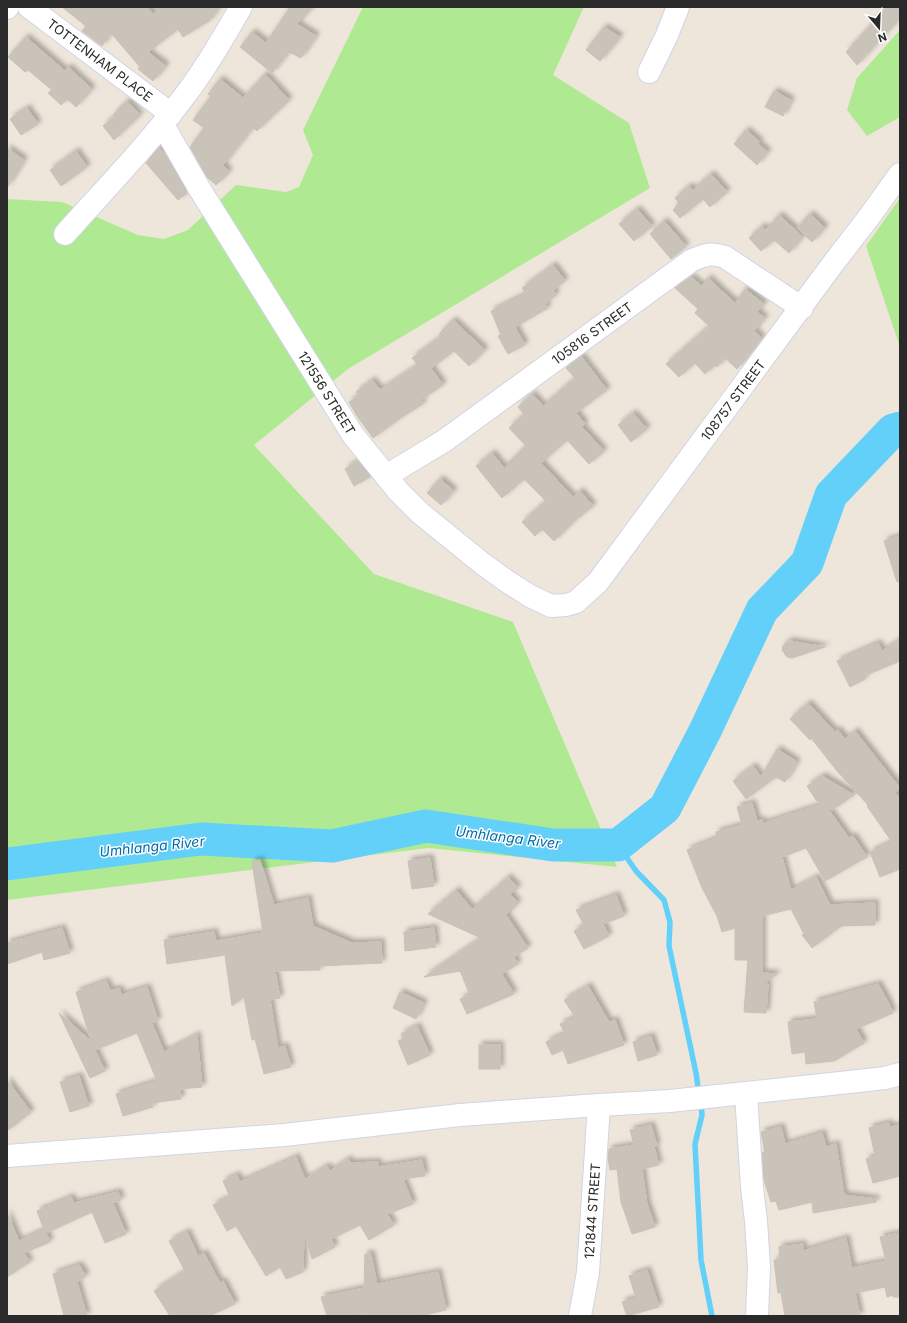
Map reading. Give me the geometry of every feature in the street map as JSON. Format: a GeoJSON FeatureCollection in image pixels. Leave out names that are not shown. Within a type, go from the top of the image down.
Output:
{"type":"FeatureCollection","features":[{"type":"Feature","properties":{"kind":"street","name":"TOTTENHAM PLACE"},"geometry":{"type":"LineString","coordinates":[[29,7],[167,119]]}},
{"type":"Feature","properties":{"kind":"street"},"geometry":{"type":"LineString","coordinates":[[65,234],[167,119],[204,68],[241,7]]}},
{"type":"Feature","properties":{"kind":"street"},"geometry":{"type":"LineString","coordinates":[[649,72],[667,35],[678,7]]}},
{"type":"Feature","properties":{"kind":"street","name":"121556 STREET"},"geometry":{"type":"LineString","coordinates":[[167,119],[203,194],[353,435],[386,476],[420,513],[450,539],[508,582],[530,596],[551,606]]}},
{"type":"Feature","properties":{"kind":"street","name":"108757 STREET"},"geometry":{"type":"LineString","coordinates":[[551,606],[566,605],[576,602],[598,582],[802,308],[832,265],[869,218],[900,174]]}},
{"type":"Feature","properties":{"kind":"street","name":"105816 STREET"},"geometry":{"type":"LineString","coordinates":[[386,476],[444,441],[692,260],[714,253],[725,257],[802,308]]}},
{"type":"Feature","properties":{"kind":"street"},"geometry":{"type":"LineString","coordinates":[[7,1156],[284,1135],[460,1115],[670,1101],[878,1079],[900,1074]]}},
{"type":"Feature","properties":{"kind":"street"},"geometry":{"type":"LineString","coordinates":[[737,1094],[756,1220],[760,1267],[758,1316]]}},
{"type":"Feature","properties":{"kind":"street","name":"121844 STREET"},"geometry":{"type":"LineString","coordinates":[[580,1316],[588,1272],[599,1105]]}},
{"type":"Feature","properties":{"kind":"green space"},"geometry":{"type":"Polygon","coordinates":[[[363,7],[584,7],[553,75],[629,123],[650,188],[348,369],[254,445],[374,574],[513,622],[617,867],[429,848],[7,900],[7,199],[62,202],[138,235],[164,239],[188,230],[236,185],[286,192],[299,187],[313,155],[303,130],[363,7]]]}},
{"type":"Feature","properties":{"kind":"green space"},"geometry":{"type":"Polygon","coordinates":[[[900,30],[900,117],[867,136],[847,110],[857,78],[900,30]]]}},
{"type":"Feature","properties":{"kind":"green space"},"geometry":{"type":"Polygon","coordinates":[[[900,198],[900,347],[866,246],[900,198]]]}},
{"type":"Feature","properties":{"kind":"building"},"geometry":{"type":"Polygon","coordinates":[[[62,7],[147,7],[153,14],[160,7],[219,7],[209,21],[183,37],[178,29],[148,52],[166,66],[153,81],[138,69],[140,67],[111,33],[102,46],[82,31],[86,26],[62,7]]]}},
{"type":"Feature","properties":{"kind":"building"},"geometry":{"type":"Polygon","coordinates":[[[290,7],[313,7],[297,24],[316,36],[301,58],[289,52],[272,73],[240,47],[252,32],[266,43],[290,7]]]}},
{"type":"Feature","properties":{"kind":"building"},"geometry":{"type":"Polygon","coordinates":[[[887,7],[900,7],[900,18],[857,65],[846,52],[887,7]]]}},
{"type":"Feature","properties":{"kind":"building"},"geometry":{"type":"Polygon","coordinates":[[[604,27],[620,37],[600,61],[586,50],[604,27]]]}},
{"type":"Feature","properties":{"kind":"building"},"geometry":{"type":"Polygon","coordinates":[[[26,37],[65,71],[68,67],[92,89],[76,107],[67,99],[61,105],[48,93],[52,90],[28,70],[25,72],[8,57],[26,37]]]}},
{"type":"Feature","properties":{"kind":"building"},"geometry":{"type":"Polygon","coordinates":[[[265,74],[289,100],[257,131],[253,127],[223,165],[229,172],[216,185],[207,177],[190,147],[204,128],[193,120],[211,96],[208,94],[220,79],[243,98],[265,74]]]}},
{"type":"Feature","properties":{"kind":"building"},"geometry":{"type":"Polygon","coordinates":[[[774,91],[791,100],[783,116],[765,107],[774,91]]]}},
{"type":"Feature","properties":{"kind":"building"},"geometry":{"type":"Polygon","coordinates":[[[127,101],[140,115],[114,140],[103,126],[115,116],[113,115],[127,101]]]}},
{"type":"Feature","properties":{"kind":"building"},"geometry":{"type":"Polygon","coordinates":[[[27,108],[38,124],[21,135],[10,119],[27,108]]]}},
{"type":"Feature","properties":{"kind":"building"},"geometry":{"type":"Polygon","coordinates":[[[746,130],[760,142],[758,144],[768,152],[757,165],[734,144],[746,130]]]}},
{"type":"Feature","properties":{"kind":"building"},"geometry":{"type":"Polygon","coordinates":[[[159,147],[166,155],[187,193],[178,200],[146,163],[159,147]]]}},
{"type":"Feature","properties":{"kind":"building"},"geometry":{"type":"Polygon","coordinates":[[[7,148],[24,160],[7,188],[7,148]]]}},
{"type":"Feature","properties":{"kind":"building"},"geometry":{"type":"Polygon","coordinates":[[[76,151],[87,167],[61,186],[50,170],[76,151]]]}},
{"type":"Feature","properties":{"kind":"building"},"geometry":{"type":"Polygon","coordinates":[[[711,174],[727,192],[710,207],[703,199],[680,218],[673,210],[679,203],[675,198],[689,186],[693,190],[711,174]]]}},
{"type":"Feature","properties":{"kind":"building"},"geometry":{"type":"Polygon","coordinates":[[[637,209],[652,226],[634,241],[619,224],[637,209]]]}},
{"type":"Feature","properties":{"kind":"building"},"geometry":{"type":"Polygon","coordinates":[[[810,214],[825,228],[812,242],[797,228],[810,214]]]}},
{"type":"Feature","properties":{"kind":"building"},"geometry":{"type":"Polygon","coordinates":[[[779,215],[803,237],[789,253],[774,240],[761,251],[749,238],[762,226],[766,230],[779,215]]]}},
{"type":"Feature","properties":{"kind":"building"},"geometry":{"type":"Polygon","coordinates":[[[664,221],[686,246],[671,259],[650,234],[664,221]]]}},
{"type":"Feature","properties":{"kind":"building"},"geometry":{"type":"Polygon","coordinates":[[[553,265],[565,281],[553,290],[556,295],[545,304],[548,308],[515,327],[525,345],[508,354],[498,336],[501,335],[491,311],[526,294],[522,288],[553,265]]]}},
{"type":"Feature","properties":{"kind":"building"},"geometry":{"type":"Polygon","coordinates":[[[691,277],[702,286],[708,278],[735,303],[745,289],[764,304],[757,312],[765,318],[754,331],[762,338],[737,369],[725,358],[717,367],[715,365],[705,374],[695,363],[679,377],[666,364],[709,326],[695,313],[698,309],[675,288],[691,277]]]}},
{"type":"Feature","properties":{"kind":"building"},"geometry":{"type":"Polygon","coordinates":[[[453,320],[485,350],[469,366],[454,351],[431,368],[443,385],[421,400],[423,404],[373,438],[349,402],[359,396],[356,392],[372,380],[380,390],[418,365],[412,358],[442,336],[439,334],[453,320]]]}},
{"type":"Feature","properties":{"kind":"building"},"geometry":{"type":"Polygon","coordinates":[[[581,356],[607,390],[576,413],[585,424],[582,427],[604,451],[589,464],[567,440],[541,463],[573,497],[580,491],[593,506],[572,523],[554,541],[542,529],[535,536],[522,522],[546,501],[524,479],[502,498],[476,466],[492,453],[504,468],[526,446],[509,428],[524,414],[518,407],[532,394],[543,406],[575,378],[566,368],[581,356]]]}},
{"type":"Feature","properties":{"kind":"building"},"geometry":{"type":"Polygon","coordinates":[[[633,413],[647,429],[631,442],[618,425],[633,413]]]}},
{"type":"Feature","properties":{"kind":"building"},"geometry":{"type":"Polygon","coordinates":[[[358,461],[370,477],[354,486],[345,469],[358,461]]]}},
{"type":"Feature","properties":{"kind":"building"},"geometry":{"type":"Polygon","coordinates":[[[440,479],[454,491],[441,505],[427,493],[440,479]]]}},
{"type":"Feature","properties":{"kind":"building"},"geometry":{"type":"Polygon","coordinates":[[[900,536],[900,581],[897,582],[884,541],[900,536]]]}},
{"type":"Feature","properties":{"kind":"building"},"geometry":{"type":"Polygon","coordinates":[[[900,640],[900,661],[864,676],[865,679],[850,687],[837,661],[878,643],[882,651],[900,640]]]}},
{"type":"Feature","properties":{"kind":"building"},"geometry":{"type":"Polygon","coordinates":[[[790,641],[825,647],[792,658],[787,657],[782,650],[783,646],[790,641]]]}},
{"type":"Feature","properties":{"kind":"building"},"geometry":{"type":"Polygon","coordinates":[[[808,703],[835,732],[838,730],[845,739],[855,731],[900,788],[895,792],[900,800],[900,869],[880,877],[870,852],[892,842],[867,806],[868,805],[837,771],[811,738],[810,740],[790,719],[808,703]]]}},
{"type":"Feature","properties":{"kind":"building"},"geometry":{"type":"Polygon","coordinates":[[[777,749],[797,762],[785,782],[776,777],[746,799],[733,781],[753,766],[761,777],[777,749]]]}},
{"type":"Feature","properties":{"kind":"building"},"geometry":{"type":"Polygon","coordinates":[[[822,776],[854,795],[832,810],[826,806],[849,838],[853,836],[867,857],[825,881],[806,848],[782,857],[791,890],[816,877],[830,905],[875,903],[875,925],[841,926],[812,948],[802,935],[804,934],[791,909],[762,916],[762,973],[777,974],[762,985],[768,984],[766,1013],[744,1012],[748,960],[735,960],[735,928],[722,932],[717,916],[702,888],[687,850],[717,838],[716,832],[742,825],[737,807],[752,803],[757,821],[763,820],[761,824],[823,804],[816,800],[807,786],[822,776]]]}},
{"type":"Feature","properties":{"kind":"building"},"geometry":{"type":"Polygon","coordinates":[[[430,858],[434,886],[412,889],[408,861],[430,858]]]}},
{"type":"Feature","properties":{"kind":"building"},"geometry":{"type":"Polygon","coordinates":[[[260,860],[274,905],[308,898],[313,926],[352,943],[381,942],[382,963],[320,966],[320,970],[275,971],[280,998],[270,1000],[278,1048],[285,1046],[291,1067],[264,1074],[255,1039],[252,1040],[244,997],[232,1006],[225,955],[167,964],[164,940],[214,932],[216,941],[263,933],[252,862],[260,860]]]}},
{"type":"Feature","properties":{"kind":"building"},"geometry":{"type":"Polygon","coordinates":[[[508,877],[518,888],[510,894],[518,903],[506,915],[528,948],[514,957],[518,964],[502,974],[514,994],[467,1014],[460,999],[470,995],[460,971],[424,977],[481,938],[428,914],[456,890],[472,909],[508,877]]]}},
{"type":"Feature","properties":{"kind":"building"},"geometry":{"type":"Polygon","coordinates":[[[616,895],[624,916],[603,924],[609,936],[584,949],[574,931],[584,925],[576,910],[616,895]]]}},
{"type":"Feature","properties":{"kind":"building"},"geometry":{"type":"Polygon","coordinates":[[[62,928],[70,953],[44,960],[42,952],[7,964],[7,943],[62,928]]]}},
{"type":"Feature","properties":{"kind":"building"},"geometry":{"type":"Polygon","coordinates":[[[434,928],[436,947],[405,951],[404,932],[434,928]]]}},
{"type":"Feature","properties":{"kind":"building"},"geometry":{"type":"Polygon","coordinates":[[[106,981],[110,990],[120,989],[121,995],[147,987],[158,1021],[152,1023],[164,1052],[197,1035],[202,1087],[180,1089],[181,1099],[151,1103],[153,1107],[123,1116],[116,1094],[157,1081],[137,1033],[95,1050],[105,1071],[90,1078],[59,1013],[91,1041],[76,992],[106,981]]]}},
{"type":"Feature","properties":{"kind":"building"},"geometry":{"type":"Polygon","coordinates":[[[878,984],[893,1013],[856,1029],[864,1043],[834,1061],[806,1064],[805,1052],[792,1054],[788,1022],[817,1019],[814,1002],[878,984]]]}},
{"type":"Feature","properties":{"kind":"building"},"geometry":{"type":"Polygon","coordinates":[[[588,986],[609,1022],[615,1020],[624,1045],[568,1064],[563,1050],[552,1055],[546,1042],[565,1033],[560,1024],[575,1017],[564,1000],[588,986]]]}},
{"type":"Feature","properties":{"kind":"building"},"geometry":{"type":"Polygon","coordinates":[[[400,992],[424,1003],[416,1019],[393,1008],[400,992]]]}},
{"type":"Feature","properties":{"kind":"building"},"geometry":{"type":"Polygon","coordinates":[[[417,1026],[430,1055],[408,1065],[398,1041],[404,1039],[401,1034],[417,1026]]]}},
{"type":"Feature","properties":{"kind":"building"},"geometry":{"type":"Polygon","coordinates":[[[651,1036],[657,1055],[638,1061],[633,1042],[651,1036]]]}},
{"type":"Feature","properties":{"kind":"building"},"geometry":{"type":"Polygon","coordinates":[[[479,1045],[500,1045],[500,1069],[479,1069],[479,1045]]]}},
{"type":"Feature","properties":{"kind":"building"},"geometry":{"type":"Polygon","coordinates":[[[79,1076],[89,1106],[70,1112],[60,1082],[79,1076]]]}},
{"type":"Feature","properties":{"kind":"building"},"geometry":{"type":"Polygon","coordinates":[[[7,1080],[31,1112],[7,1131],[7,1080]]]}},
{"type":"Feature","properties":{"kind":"building"},"geometry":{"type":"Polygon","coordinates":[[[889,1123],[890,1127],[900,1125],[900,1176],[873,1183],[866,1159],[875,1156],[869,1128],[889,1123]]]}},
{"type":"Feature","properties":{"kind":"building"},"geometry":{"type":"Polygon","coordinates":[[[651,1125],[657,1146],[654,1147],[659,1165],[642,1169],[647,1204],[655,1227],[632,1234],[621,1202],[617,1169],[610,1170],[608,1159],[609,1149],[634,1145],[630,1130],[651,1125]]]}},
{"type":"Feature","properties":{"kind":"building"},"geometry":{"type":"Polygon","coordinates":[[[781,1127],[785,1144],[822,1133],[826,1147],[836,1144],[844,1195],[876,1199],[876,1202],[813,1213],[812,1202],[779,1210],[776,1201],[771,1202],[764,1180],[762,1153],[765,1152],[761,1132],[781,1127]]]}},
{"type":"Feature","properties":{"kind":"building"},"geometry":{"type":"Polygon","coordinates":[[[296,1157],[305,1179],[327,1166],[330,1171],[348,1159],[351,1163],[378,1162],[378,1167],[422,1160],[425,1176],[403,1179],[413,1204],[387,1214],[394,1225],[369,1240],[360,1225],[331,1239],[335,1247],[312,1259],[304,1231],[303,1272],[286,1279],[280,1267],[266,1276],[236,1226],[227,1231],[213,1205],[230,1197],[223,1181],[237,1175],[240,1182],[296,1157]]]}},
{"type":"Feature","properties":{"kind":"building"},"geometry":{"type":"Polygon","coordinates":[[[118,1192],[121,1200],[113,1203],[126,1234],[105,1243],[92,1212],[46,1233],[50,1242],[24,1253],[30,1262],[7,1277],[7,1213],[19,1241],[44,1230],[37,1211],[71,1197],[74,1203],[118,1192]]]}},
{"type":"Feature","properties":{"kind":"building"},"geometry":{"type":"Polygon","coordinates":[[[187,1232],[198,1256],[204,1253],[220,1283],[223,1281],[235,1304],[209,1316],[170,1316],[154,1291],[185,1271],[169,1241],[187,1232]]]}},
{"type":"Feature","properties":{"kind":"building"},"geometry":{"type":"Polygon","coordinates":[[[900,1233],[900,1297],[893,1297],[893,1295],[887,1297],[885,1287],[855,1293],[860,1316],[785,1316],[781,1293],[778,1293],[774,1260],[780,1259],[779,1247],[803,1244],[803,1251],[846,1238],[852,1268],[886,1261],[880,1237],[900,1233]]]}},
{"type":"Feature","properties":{"kind":"building"},"geometry":{"type":"Polygon","coordinates":[[[365,1254],[371,1254],[377,1284],[438,1272],[446,1310],[421,1316],[362,1316],[362,1314],[349,1316],[327,1316],[321,1297],[364,1288],[365,1254]]]}},
{"type":"Feature","properties":{"kind":"building"},"geometry":{"type":"Polygon","coordinates":[[[79,1265],[86,1276],[77,1282],[87,1316],[64,1316],[53,1274],[79,1265]]]}},
{"type":"Feature","properties":{"kind":"building"},"geometry":{"type":"Polygon","coordinates":[[[647,1270],[659,1307],[627,1316],[622,1302],[636,1298],[629,1276],[647,1270]]]}},
{"type":"Feature","properties":{"kind":"waterway","name":"Umhlanga River"},"geometry":{"type":"LineString","coordinates":[[7,864],[201,839],[332,846],[426,826],[553,845],[618,845],[665,808],[705,731],[762,610],[807,563],[831,495],[893,430],[900,428]]}},
{"type":"Feature","properties":{"kind":"waterway"},"geometry":{"type":"LineString","coordinates":[[618,845],[636,871],[664,900],[670,922],[669,946],[696,1073],[699,1094]]}},
{"type":"Feature","properties":{"kind":"waterway"},"geometry":{"type":"LineString","coordinates":[[701,1103],[702,1115],[695,1144],[701,1260],[712,1316]]}}]}
